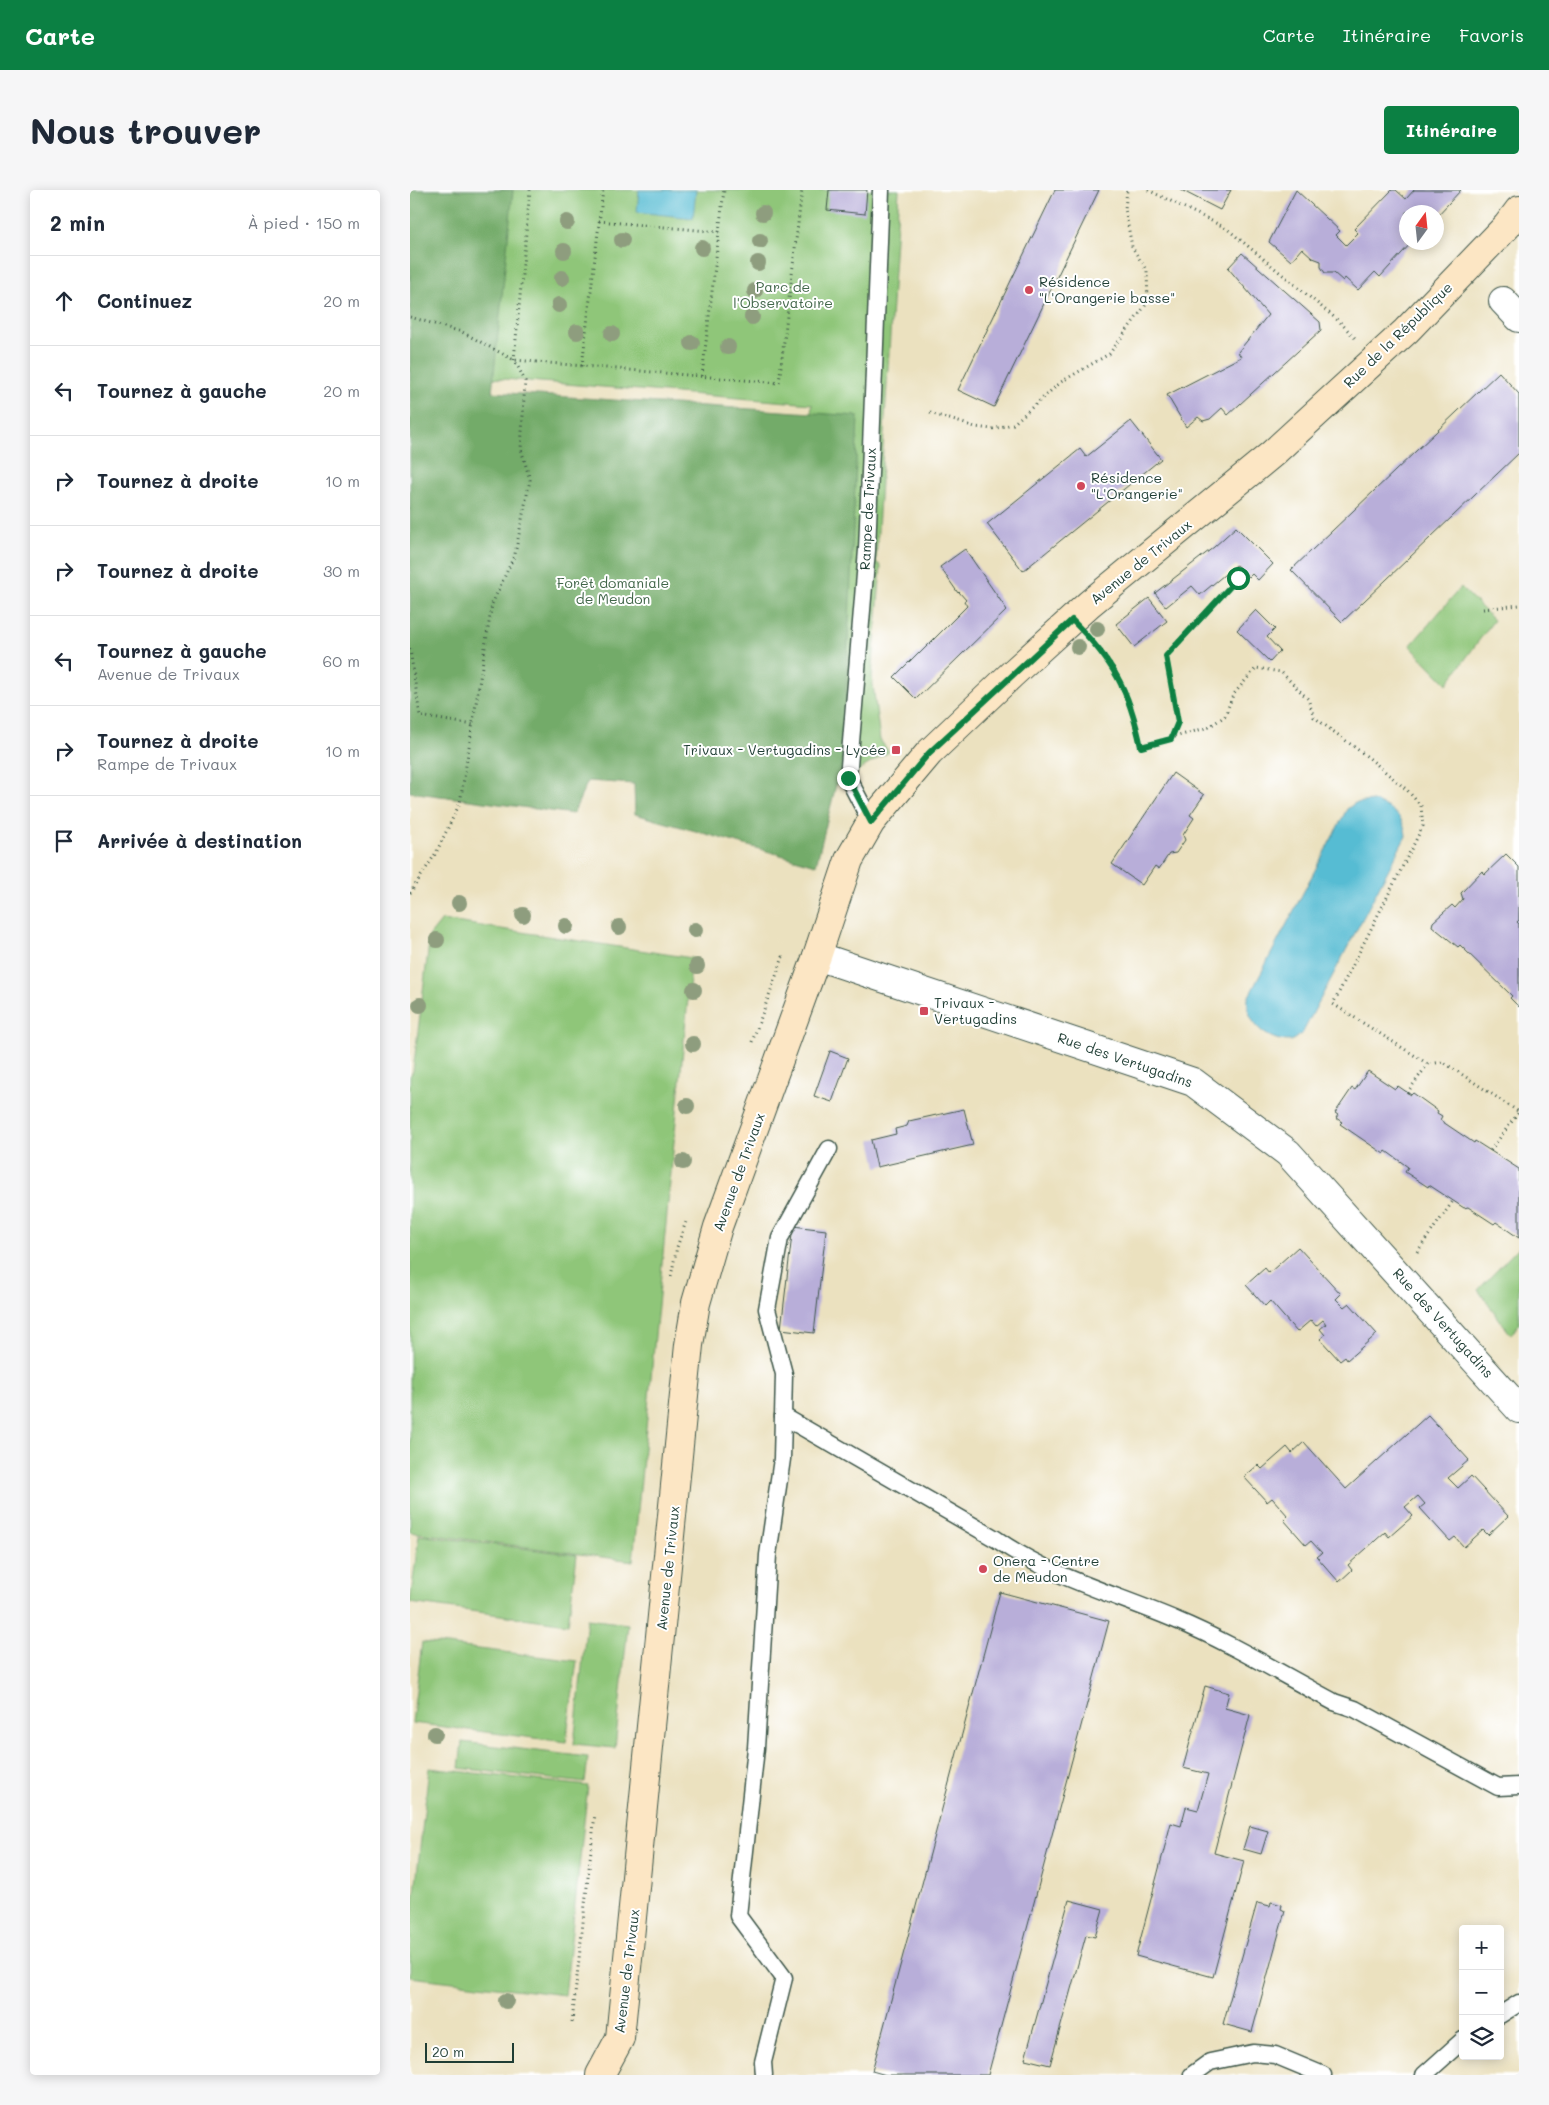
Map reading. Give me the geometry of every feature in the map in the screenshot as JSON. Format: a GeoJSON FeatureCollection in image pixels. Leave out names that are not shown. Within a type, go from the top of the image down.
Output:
{"type":"FeatureCollection","features":[{"type":"Feature","properties":{"kind":"main road","name":"Rue de la République"},"geometry":{"type":"LineString","coordinates":[[1272,454],[1413,324],[1507,226],[1519,210]]}},
{"type":"Feature","properties":{"kind":"main road","name":"Avenue de Trivaux"},"geometry":{"type":"LineString","coordinates":[[600,2075],[620,2038],[689,1345],[696,1303],[718,1227],[817,956],[849,860],[871,822],[929,753],[1072,620],[1272,454]]}},
{"type":"Feature","properties":{"kind":"street","name":"Rue des Vertugadins"},"geometry":{"type":"LineString","coordinates":[[817,956],[1193,1082],[1288,1153],[1398,1272],[1519,1409]]}},
{"type":"Feature","properties":{"kind":"lane","name":"Rampe de Trivaux"},"geometry":{"type":"LineString","coordinates":[[871,822],[848,778],[867,550],[881,190]]}},
{"type":"Feature","properties":{"kind":"lane"},"geometry":{"type":"LineString","coordinates":[[764,2075],[763,2062],[784,1978],[738,1916],[756,1748],[768,1555],[782,1459],[784,1374],[767,1309],[780,1238],[829,1149]]}},
{"type":"Feature","properties":{"kind":"lane"},"geometry":{"type":"LineString","coordinates":[[783,1416],[996,1539],[1023,1558],[1132,1604],[1176,1620],[1334,1702],[1355,1709],[1498,1787],[1519,1786]]}},
{"type":"Feature","properties":{"kind":"lane"},"geometry":{"type":"LineString","coordinates":[[1502,2015],[1519,2004]]}},
{"type":"Feature","properties":{"kind":"lane"},"geometry":{"type":"LineString","coordinates":[[1424,2075],[1459,2044]]}},
{"type":"Feature","properties":{"kind":"lane"},"geometry":{"type":"LineString","coordinates":[[1192,2075],[1210,2062],[1253,2053],[1275,2055],[1323,2075]]}},
{"type":"Feature","properties":{"kind":"path"},"geometry":{"type":"LineString","coordinates":[[410,893],[436,853],[460,803],[492,604],[514,554],[530,480],[521,449],[525,381],[514,360],[530,190]]}},
{"type":"Feature","properties":{"kind":"path"},"geometry":{"type":"LineString","coordinates":[[582,366],[603,190]]}},
{"type":"Feature","properties":{"kind":"path"},"geometry":{"type":"LineString","coordinates":[[702,376],[724,190]]}},
{"type":"Feature","properties":{"kind":"path"},"geometry":{"type":"LineString","coordinates":[[410,317],[462,332],[514,360],[779,383],[802,190]]}},
{"type":"Feature","properties":{"kind":"path"},"geometry":{"type":"LineString","coordinates":[[930,413],[975,427],[992,429],[1013,424],[1060,382],[1109,354],[1148,302],[1147,270],[1132,247],[1125,208],[1127,190]]}},
{"type":"Feature","properties":{"kind":"path"},"geometry":{"type":"LineString","coordinates":[[1148,190],[1226,228],[1340,322],[1375,360]]}},
{"type":"Feature","properties":{"kind":"path"},"geometry":{"type":"LineString","coordinates":[[600,222],[719,232]]}},
{"type":"Feature","properties":{"kind":"path"},"geometry":{"type":"LineString","coordinates":[[1171,739],[1178,722],[1166,656],[1238,578]]}},
{"type":"Feature","properties":{"kind":"path"},"geometry":{"type":"LineString","coordinates":[[1483,609],[1519,605]]}},
{"type":"Feature","properties":{"kind":"path"},"geometry":{"type":"LineString","coordinates":[[1072,620],[1109,661],[1128,698],[1141,747],[1171,739],[1189,731],[1209,727],[1225,716],[1233,695],[1256,668],[1281,672],[1308,698],[1314,717],[1369,758],[1407,790],[1421,806],[1423,826],[1333,1004],[1428,1064],[1443,1062],[1519,1112],[1490,1151]]}},
{"type":"Feature","properties":{"kind":"path"},"geometry":{"type":"LineString","coordinates":[[410,649],[420,716],[474,725]]}},
{"type":"Feature","properties":{"kind":"path"},"geometry":{"type":"LineString","coordinates":[[1407,1092],[1428,1064]]}},
{"type":"Feature","properties":{"kind":"path"},"geometry":{"type":"LineString","coordinates":[[1398,1272],[1422,1246],[1453,1201]]}},
{"type":"Feature","properties":{"kind":"path"},"geometry":{"type":"LineString","coordinates":[[572,2022],[595,1814]]}},
{"type":"Feature","properties":{"kind":"green space","name":"Parc de l'Observatoire"},"geometry":{"type":"Polygon","coordinates":[[[410,190],[899,190],[876,562],[881,566],[872,677],[880,740],[889,752],[772,822],[812,404],[479,377],[410,190]]]}},
{"type":"Feature","properties":{"kind":"green space","name":"Forêt domaniale de Meudon"},"geometry":{"type":"Polygon","coordinates":[[[410,190],[513,190],[492,392],[858,416],[843,757],[816,865],[635,814],[634,784],[588,781],[573,814],[410,792],[410,190]]]}},
{"type":"Feature","properties":{"kind":"green space"},"geometry":{"type":"Polygon","coordinates":[[[1461,587],[1494,620],[1447,684],[1410,646],[1461,587]]]}},
{"type":"Feature","properties":{"kind":"green space"},"geometry":{"type":"Polygon","coordinates":[[[442,920],[692,958],[633,1561],[410,1532],[410,1076],[413,1071],[430,935],[442,920]]]}},
{"type":"Feature","properties":{"kind":"green space"},"geometry":{"type":"Polygon","coordinates":[[[1519,1247],[1519,1324],[1511,1335],[1478,1290],[1519,1247]]]}},
{"type":"Feature","properties":{"kind":"green space"},"geometry":{"type":"Polygon","coordinates":[[[419,1535],[577,1555],[568,1624],[410,1603],[419,1535]]]}},
{"type":"Feature","properties":{"kind":"green space"},"geometry":{"type":"Polygon","coordinates":[[[587,1619],[628,1624],[615,1748],[574,1744],[587,1619]]]}},
{"type":"Feature","properties":{"kind":"green space"},"geometry":{"type":"Polygon","coordinates":[[[422,1642],[577,1661],[566,1742],[412,1723],[422,1642]]]}},
{"type":"Feature","properties":{"kind":"green space"},"geometry":{"type":"Polygon","coordinates":[[[462,1742],[588,1757],[585,1783],[459,1768],[462,1742]]]}},
{"type":"Feature","properties":{"kind":"green space"},"geometry":{"type":"Polygon","coordinates":[[[429,1768],[588,1786],[565,1995],[410,1977],[410,1936],[429,1768]]]}},
{"type":"Feature","properties":{"kind":"water"},"geometry":{"type":"Polygon","coordinates":[[[639,190],[696,190],[693,218],[637,212],[639,190]]]}},
{"type":"Feature","properties":{"kind":"water"},"geometry":{"type":"Polygon","coordinates":[[[1373,801],[1396,813],[1403,823],[1406,836],[1302,1034],[1291,1041],[1274,1038],[1266,1034],[1254,1023],[1248,1007],[1248,998],[1347,809],[1355,803],[1373,801]]]}},
{"type":"Feature","properties":{"kind":"building"},"geometry":{"type":"Polygon","coordinates":[[[829,190],[867,190],[865,214],[827,210],[829,190]]]}},
{"type":"Feature","properties":{"kind":"building","name":"Résidence \"L'Orangerie basse\""},"geometry":{"type":"Polygon","coordinates":[[[1055,190],[1099,190],[994,407],[958,390],[1055,190]]]}},
{"type":"Feature","properties":{"kind":"building"},"geometry":{"type":"Polygon","coordinates":[[[1181,190],[1231,190],[1220,210],[1181,190]]]}},
{"type":"Feature","properties":{"kind":"building"},"geometry":{"type":"Polygon","coordinates":[[[1296,190],[1340,231],[1336,235],[1346,245],[1358,233],[1354,229],[1392,190],[1396,190],[1406,199],[1414,190],[1461,190],[1444,208],[1444,205],[1399,205],[1399,250],[1405,250],[1380,277],[1375,272],[1358,290],[1345,278],[1343,281],[1334,273],[1325,273],[1321,267],[1321,261],[1313,258],[1302,248],[1291,261],[1269,242],[1296,190]]]}},
{"type":"Feature","properties":{"kind":"building"},"geometry":{"type":"Polygon","coordinates":[[[1242,253],[1320,322],[1321,330],[1228,415],[1222,408],[1210,419],[1203,421],[1198,417],[1186,427],[1167,395],[1241,357],[1238,352],[1268,315],[1228,268],[1242,253]]]}},
{"type":"Feature","properties":{"kind":"building"},"geometry":{"type":"Polygon","coordinates":[[[1499,372],[1519,394],[1519,453],[1342,622],[1291,570],[1499,372]]]}},
{"type":"Feature","properties":{"kind":"building","name":"Résidence \"L'Orangerie\""},"geometry":{"type":"Polygon","coordinates":[[[1131,421],[1161,459],[1023,571],[987,524],[1080,449],[1086,457],[1131,421]]]}},
{"type":"Feature","properties":{"kind":"building"},"geometry":{"type":"Polygon","coordinates":[[[1236,527],[1273,564],[1258,580],[1252,574],[1249,577],[1236,565],[1200,595],[1192,586],[1166,607],[1155,593],[1214,547],[1236,527]]]}},
{"type":"Feature","properties":{"kind":"building"},"geometry":{"type":"Polygon","coordinates":[[[965,549],[1007,610],[916,699],[894,677],[967,606],[964,601],[966,600],[958,593],[940,567],[965,549]]]}},
{"type":"Feature","properties":{"kind":"building"},"geometry":{"type":"Polygon","coordinates":[[[1149,598],[1167,621],[1134,647],[1116,624],[1149,598]]]}},
{"type":"Feature","properties":{"kind":"building"},"geometry":{"type":"Polygon","coordinates":[[[1256,610],[1275,629],[1267,637],[1280,651],[1270,662],[1237,630],[1256,610]]]}},
{"type":"Feature","properties":{"kind":"building"},"geometry":{"type":"Polygon","coordinates":[[[1173,773],[1204,795],[1190,815],[1194,818],[1183,835],[1185,840],[1176,853],[1169,854],[1159,869],[1155,866],[1142,885],[1112,864],[1173,773]]]}},
{"type":"Feature","properties":{"kind":"building"},"geometry":{"type":"Polygon","coordinates":[[[1506,854],[1519,867],[1519,920],[1517,922],[1519,924],[1519,1007],[1510,998],[1512,996],[1460,945],[1458,947],[1432,926],[1433,922],[1452,905],[1455,908],[1463,899],[1461,893],[1482,871],[1485,874],[1506,854]]]}},
{"type":"Feature","properties":{"kind":"building"},"geometry":{"type":"Polygon","coordinates":[[[830,1051],[848,1058],[832,1102],[814,1096],[830,1051]]]}},
{"type":"Feature","properties":{"kind":"building"},"geometry":{"type":"Polygon","coordinates":[[[1368,1071],[1395,1089],[1398,1086],[1411,1095],[1413,1093],[1438,1111],[1437,1113],[1442,1116],[1440,1120],[1474,1143],[1475,1141],[1519,1169],[1519,1238],[1496,1222],[1494,1224],[1468,1207],[1464,1208],[1429,1185],[1428,1187],[1405,1172],[1408,1167],[1386,1151],[1384,1154],[1340,1124],[1342,1122],[1336,1118],[1338,1115],[1335,1113],[1352,1088],[1355,1090],[1368,1071]]]}},
{"type":"Feature","properties":{"kind":"building"},"geometry":{"type":"Polygon","coordinates":[[[964,1109],[973,1145],[877,1167],[871,1140],[896,1134],[895,1129],[907,1126],[909,1121],[964,1109]]]}},
{"type":"Feature","properties":{"kind":"building"},"geometry":{"type":"Polygon","coordinates":[[[793,1226],[826,1230],[814,1333],[781,1329],[793,1226]]]}},
{"type":"Feature","properties":{"kind":"building"},"geometry":{"type":"Polygon","coordinates":[[[1298,1247],[1341,1294],[1336,1299],[1344,1307],[1349,1303],[1377,1334],[1347,1360],[1345,1357],[1340,1361],[1320,1339],[1325,1335],[1320,1329],[1326,1324],[1323,1320],[1316,1326],[1311,1320],[1297,1332],[1270,1301],[1265,1306],[1246,1285],[1265,1268],[1269,1273],[1298,1247]]]}},
{"type":"Feature","properties":{"kind":"building"},"geometry":{"type":"Polygon","coordinates":[[[1428,1415],[1469,1460],[1448,1478],[1458,1488],[1471,1476],[1508,1516],[1488,1535],[1483,1530],[1464,1547],[1455,1537],[1450,1541],[1420,1508],[1425,1504],[1418,1496],[1405,1507],[1413,1516],[1389,1537],[1385,1532],[1348,1565],[1352,1570],[1339,1582],[1317,1557],[1322,1553],[1311,1541],[1306,1545],[1284,1520],[1288,1516],[1272,1498],[1267,1502],[1244,1477],[1258,1465],[1262,1469],[1287,1447],[1292,1453],[1304,1442],[1346,1489],[1428,1415]]]}},
{"type":"Feature","properties":{"kind":"building"},"geometry":{"type":"Polygon","coordinates":[[[1000,1592],[1109,1621],[988,2075],[886,2075],[872,2071],[1000,1592]]]}},
{"type":"Feature","properties":{"kind":"building"},"geometry":{"type":"Polygon","coordinates":[[[1205,1686],[1229,1693],[1225,1708],[1250,1715],[1214,1853],[1244,1861],[1213,1977],[1136,1956],[1171,1823],[1181,1826],[1186,1807],[1198,1810],[1208,1774],[1183,1768],[1205,1686]]]}},
{"type":"Feature","properties":{"kind":"building"},"geometry":{"type":"Polygon","coordinates":[[[1250,1826],[1268,1831],[1261,1854],[1243,1849],[1250,1826]]]}},
{"type":"Feature","properties":{"kind":"building"},"geometry":{"type":"Polygon","coordinates":[[[1069,1900],[1103,1909],[1095,1937],[1086,1935],[1050,2065],[1025,2059],[1069,1900]]]}},
{"type":"Feature","properties":{"kind":"building"},"geometry":{"type":"Polygon","coordinates":[[[1271,1902],[1282,1905],[1281,1909],[1285,1911],[1252,2032],[1223,2024],[1257,1903],[1270,1906],[1271,1902]]]}},
{"type":"Feature","properties":{"kind":"place","name":"Résidence \"L'Orangerie basse\""},"geometry":{"type":"Point","coordinates":[1029,290]}},
{"type":"Feature","properties":{"kind":"place","name":"Résidence \"L'Orangerie\""},"geometry":{"type":"Point","coordinates":[1081,486]}},
{"type":"Feature","properties":{"kind":"place","name":"Trivaux - Vertugadins - Lycée"},"geometry":{"type":"Point","coordinates":[896,750]}},
{"type":"Feature","properties":{"kind":"place","name":"Trivaux - Vertugadins"},"geometry":{"type":"Point","coordinates":[924,1011]}},
{"type":"Feature","properties":{"kind":"place","name":"Onera - Centre de Meudon"},"geometry":{"type":"Point","coordinates":[983,1569]}},
{"type":"Feature","properties":{"kind":"route"},"geometry":{"type":"LineString","coordinates":[[848,778],[871,822],[929,753],[1072,620],[1096,644],[1109,661],[1128,698],[1141,747],[1171,739],[1178,722],[1166,656],[1238,578]]}}]}
